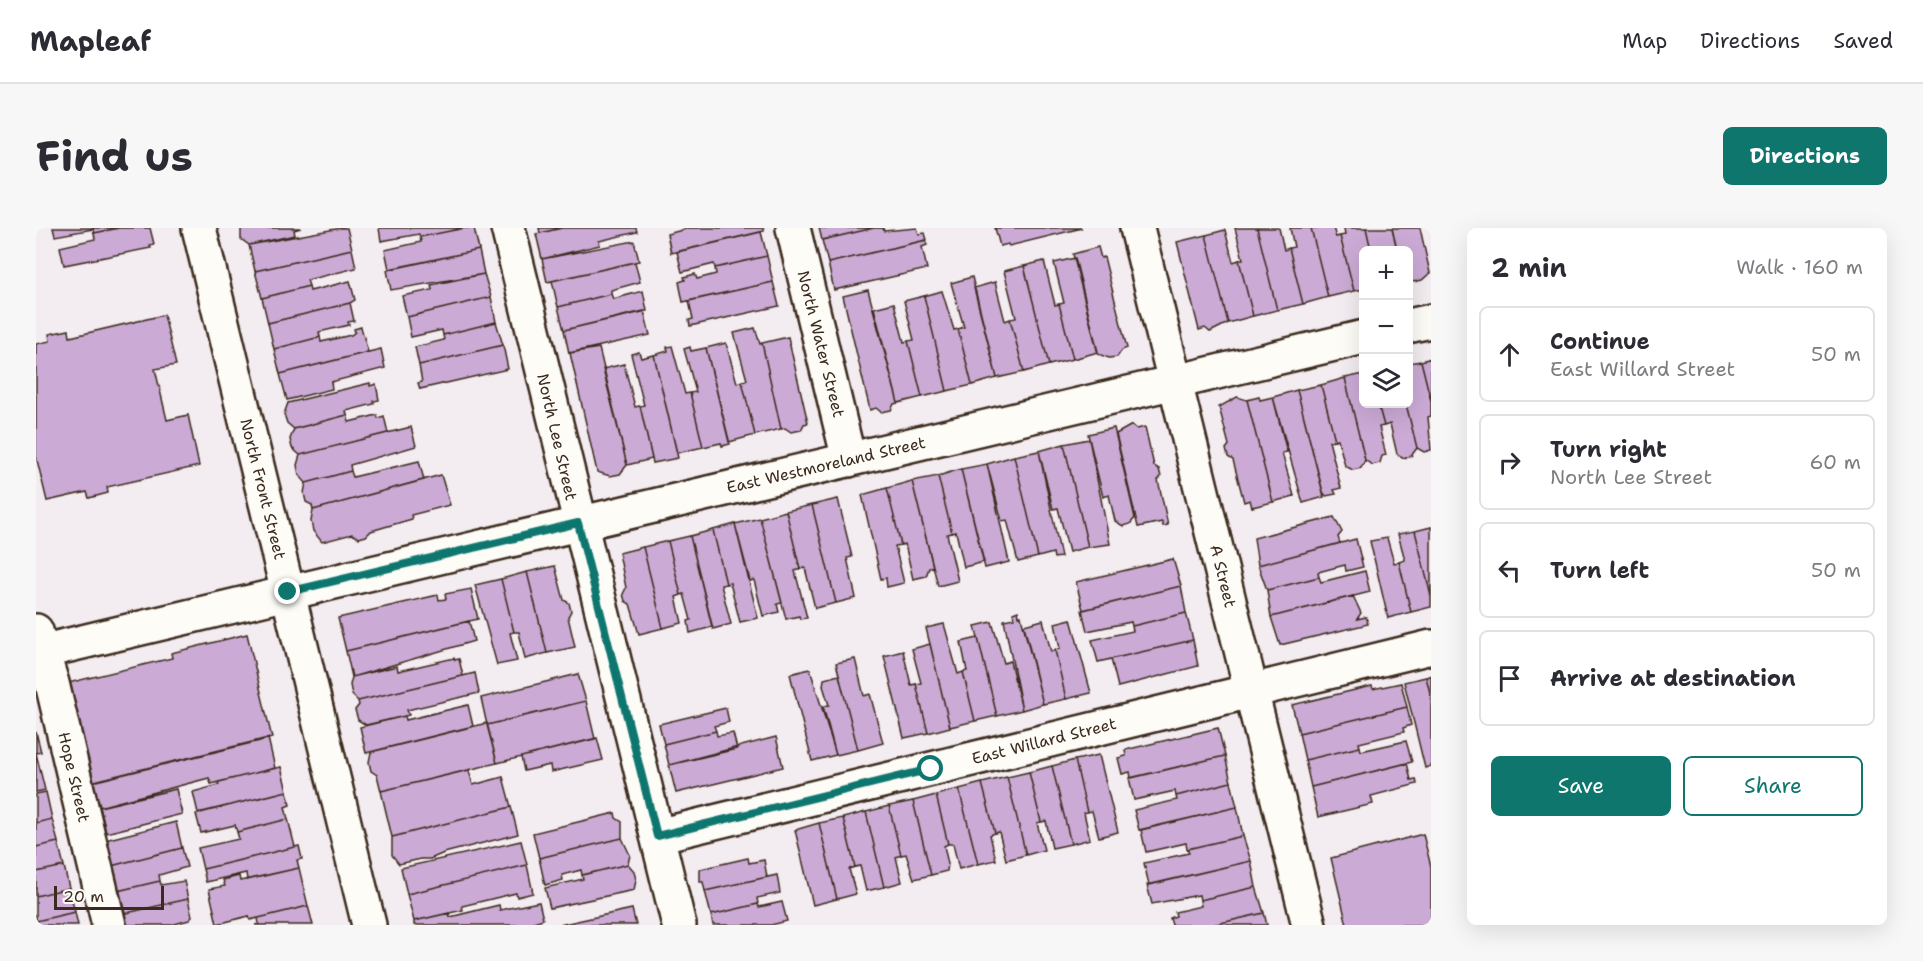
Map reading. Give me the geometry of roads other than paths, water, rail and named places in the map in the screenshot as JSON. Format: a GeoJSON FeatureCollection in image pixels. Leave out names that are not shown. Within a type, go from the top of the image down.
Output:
{"type":"FeatureCollection","features":[{"type":"Feature","properties":{"kind":"street","name":"North Front Street"},"geometry":{"type":"LineString","coordinates":[[199,228],[369,925]]}},
{"type":"Feature","properties":{"kind":"street","name":"North Lee Street"},"geometry":{"type":"LineString","coordinates":[[508,228],[578,523],[678,925]]}},
{"type":"Feature","properties":{"kind":"street","name":"North Water Street"},"geometry":{"type":"LineString","coordinates":[[793,228],[849,460]]}},
{"type":"Feature","properties":{"kind":"street","name":"A Street"},"geometry":{"type":"LineString","coordinates":[[1137,228],[1310,925]]}},
{"type":"Feature","properties":{"kind":"street"},"geometry":{"type":"LineString","coordinates":[[1413,325],[1431,321]]}},
{"type":"Feature","properties":{"kind":"street","name":"East Westmoreland Street"},"geometry":{"type":"LineString","coordinates":[[39,645],[288,592],[1359,338]]}},
{"type":"Feature","properties":{"kind":"street","name":"Hope Street"},"geometry":{"type":"LineString","coordinates":[[39,645],[109,925]]}},
{"type":"Feature","properties":{"kind":"street","name":"East Willard Street"},"geometry":{"type":"LineString","coordinates":[[657,836],[1431,647]]}}]}
